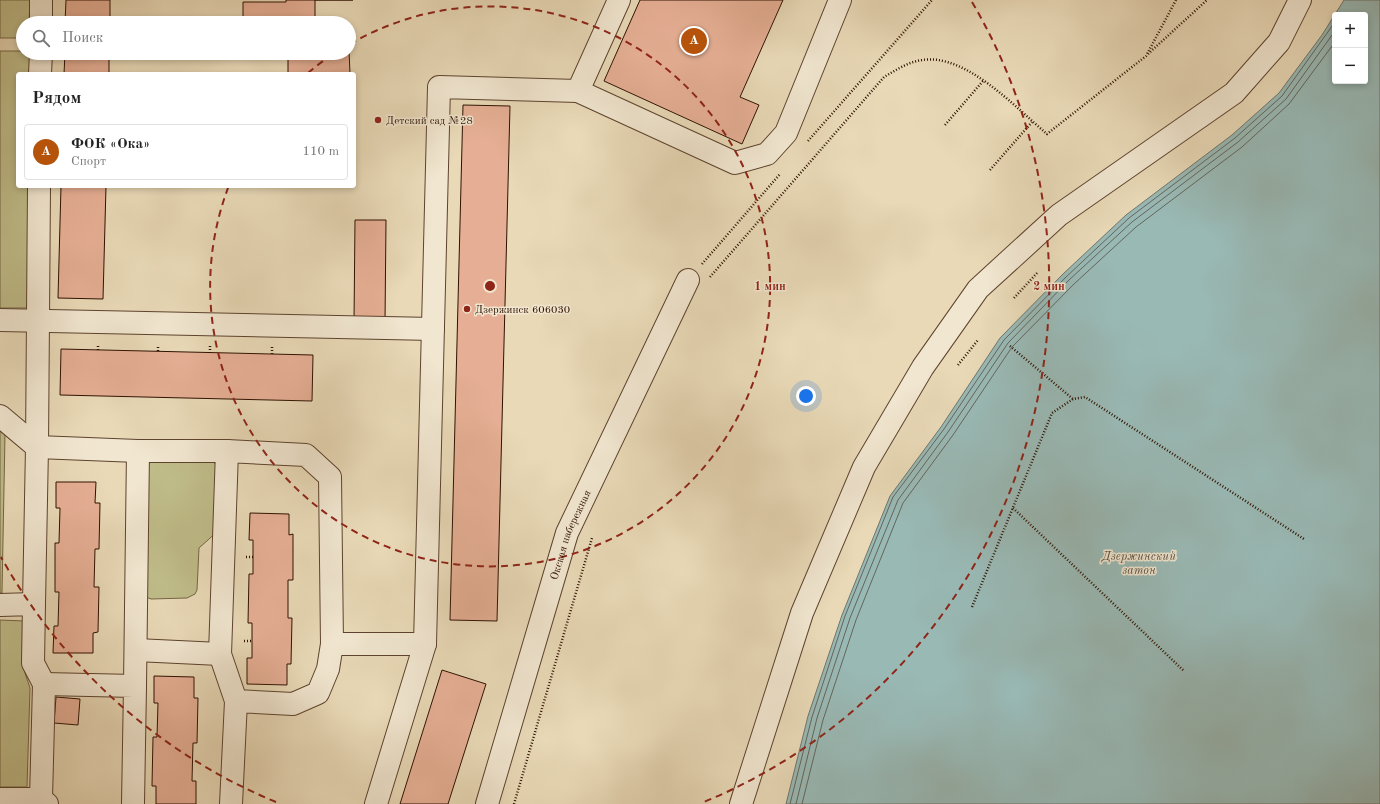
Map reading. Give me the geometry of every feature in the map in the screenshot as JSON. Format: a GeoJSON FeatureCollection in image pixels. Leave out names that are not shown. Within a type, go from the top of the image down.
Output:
{"type":"FeatureCollection","features":[{"type":"Feature","properties":{"kind":"street"},"geometry":{"type":"LineString","coordinates":[[41,0],[41,16]]}},
{"type":"Feature","properties":{"kind":"street"},"geometry":{"type":"LineString","coordinates":[[578,91],[619,0]]}},
{"type":"Feature","properties":{"kind":"street"},"geometry":{"type":"LineString","coordinates":[[376,804],[426,644],[439,88],[578,91],[735,163],[767,154],[786,133],[840,0]]}},
{"type":"Feature","properties":{"kind":"street"},"geometry":{"type":"LineString","coordinates":[[741,804],[802,613],[864,467],[922,367],[978,289],[1059,215],[1234,93],[1279,42],[1300,0]]}},
{"type":"Feature","properties":{"kind":"street"},"geometry":{"type":"LineString","coordinates":[[40,72],[41,60]]}},
{"type":"Feature","properties":{"kind":"street"},"geometry":{"type":"LineString","coordinates":[[0,799],[44,802],[44,684],[33,663],[37,447],[39,188]]}},
{"type":"Feature","properties":{"kind":"street","name":"Окская набережная"},"geometry":{"type":"LineString","coordinates":[[487,804],[567,533],[697,281]]}},
{"type":"Feature","properties":{"kind":"street"},"geometry":{"type":"LineString","coordinates":[[0,320],[433,328]]}},
{"type":"Feature","properties":{"kind":"street"},"geometry":{"type":"LineString","coordinates":[[0,416],[37,447],[138,451],[227,451],[306,455],[330,477],[332,644],[328,669],[318,693],[293,704],[236,701]]}},
{"type":"Feature","properties":{"kind":"street"},"geometry":{"type":"LineString","coordinates":[[133,804],[138,451]]}},
{"type":"Feature","properties":{"kind":"street"},"geometry":{"type":"LineString","coordinates":[[227,451],[220,654],[236,701],[231,804]]}},
{"type":"Feature","properties":{"kind":"street"},"geometry":{"type":"LineString","coordinates":[[0,605],[34,604]]}},
{"type":"Feature","properties":{"kind":"street"},"geometry":{"type":"LineString","coordinates":[[332,644],[426,644]]}},
{"type":"Feature","properties":{"kind":"street"},"geometry":{"type":"LineString","coordinates":[[136,650],[220,654]]}},
{"type":"Feature","properties":{"kind":"street"},"geometry":{"type":"LineString","coordinates":[[44,684],[135,686]]}},
{"type":"Feature","properties":{"kind":"path"},"geometry":{"type":"LineString","coordinates":[[1146,56],[1176,0]]}},
{"type":"Feature","properties":{"kind":"path"},"geometry":{"type":"LineString","coordinates":[[697,281],[884,77],[902,66],[923,60],[945,61],[965,68],[1047,134],[1146,56],[1207,0]]}},
{"type":"Feature","properties":{"kind":"path"},"geometry":{"type":"LineString","coordinates":[[945,125],[983,81]]}},
{"type":"Feature","properties":{"kind":"path"},"geometry":{"type":"LineString","coordinates":[[990,170],[1032,122]]}},
{"type":"Feature","properties":{"kind":"path"},"geometry":{"type":"LineString","coordinates":[[1014,298],[1038,272]]}},
{"type":"Feature","properties":{"kind":"path"},"geometry":{"type":"LineString","coordinates":[[958,365],[978,340]]}},
{"type":"Feature","properties":{"kind":"path"},"geometry":{"type":"LineString","coordinates":[[1010,346],[1073,399]]}},
{"type":"Feature","properties":{"kind":"path"},"geometry":{"type":"LineString","coordinates":[[972,607],[1052,413],[1073,399],[1085,397],[1304,539]]}},
{"type":"Feature","properties":{"kind":"path"},"geometry":{"type":"LineString","coordinates":[[1013,508],[1184,671]]}},
{"type":"Feature","properties":{"kind":"path"},"geometry":{"type":"LineString","coordinates":[[514,804],[594,535]]}},
{"type":"Feature","properties":{"kind":"shaded area"},"geometry":{"type":"Polygon","coordinates":[[[0,0],[30,0],[29,16],[16,16],[16,38],[0,38],[0,0]]]}},
{"type":"Feature","properties":{"kind":"shaded area"},"geometry":{"type":"Polygon","coordinates":[[[0,51],[16,51],[16,60],[30,60],[30,72],[16,72],[16,188],[29,188],[28,308],[0,308],[0,51]]]}},
{"type":"Feature","properties":{"kind":"shaded area"},"geometry":{"type":"Polygon","coordinates":[[[0,430],[5,434],[2,593],[0,593],[0,430]]]}},
{"type":"Feature","properties":{"kind":"shaded area"},"geometry":{"type":"Polygon","coordinates":[[[152,459],[209,459],[218,466],[218,531],[199,548],[197,590],[195,594],[187,598],[151,599],[146,597],[147,466],[152,459]]]}},
{"type":"Feature","properties":{"kind":"shaded area"},"geometry":{"type":"Polygon","coordinates":[[[0,620],[25,621],[24,670],[30,688],[27,787],[0,787],[0,620]]]}},
{"type":"Feature","properties":{"kind":"water","name":"Дзержинский затон"},"geometry":{"type":"Polygon","coordinates":[[[1344,0],[1380,0],[1380,804],[786,804],[808,716],[842,615],[890,496],[941,427],[1000,338],[1063,274],[1126,215],[1232,135],[1279,93],[1332,19],[1332,84],[1368,84],[1368,12],[1336,12],[1344,0]]]}},
{"type":"Feature","properties":{"kind":"building"},"geometry":{"type":"Polygon","coordinates":[[[66,0],[110,0],[110,16],[65,16],[66,0]]]}},
{"type":"Feature","properties":{"kind":"building"},"geometry":{"type":"Polygon","coordinates":[[[286,0],[315,0],[315,16],[243,16],[243,2],[286,2],[286,0]]]}},
{"type":"Feature","properties":{"kind":"building"},"geometry":{"type":"Polygon","coordinates":[[[640,0],[783,0],[740,97],[759,105],[742,144],[604,81],[640,0]]]}},
{"type":"Feature","properties":{"kind":"building"},"geometry":{"type":"Polygon","coordinates":[[[65,60],[109,60],[109,72],[64,72],[65,60]]]}},
{"type":"Feature","properties":{"kind":"building"},"geometry":{"type":"Polygon","coordinates":[[[288,60],[349,60],[350,72],[288,72],[288,60]]]}},
{"type":"Feature","properties":{"kind":"building"},"geometry":{"type":"Polygon","coordinates":[[[463,105],[510,106],[497,621],[450,620],[463,105]]]}},
{"type":"Feature","properties":{"kind":"building"},"geometry":{"type":"Polygon","coordinates":[[[61,188],[106,188],[103,299],[58,298],[61,188]]]}},
{"type":"Feature","properties":{"kind":"building"},"geometry":{"type":"Polygon","coordinates":[[[355,220],[386,220],[385,323],[354,322],[355,220]]]}},
{"type":"Feature","properties":{"kind":"building"},"geometry":{"type":"Polygon","coordinates":[[[61,349],[313,355],[312,401],[60,395],[61,349]]]}},
{"type":"Feature","properties":{"kind":"building"},"geometry":{"type":"Polygon","coordinates":[[[56,482],[96,482],[95,503],[100,503],[99,549],[95,549],[94,587],[99,587],[98,632],[93,633],[93,653],[53,653],[54,626],[58,626],[59,592],[55,592],[55,543],[59,543],[60,508],[56,508],[56,482]]]}},
{"type":"Feature","properties":{"kind":"building"},"geometry":{"type":"Polygon","coordinates":[[[250,513],[289,514],[289,535],[293,534],[293,580],[288,580],[288,618],[292,618],[291,664],[287,664],[287,685],[247,684],[247,658],[252,658],[252,623],[248,623],[249,574],[253,574],[253,540],[249,540],[250,513]]]}},
{"type":"Feature","properties":{"kind":"building"},"geometry":{"type":"Polygon","coordinates":[[[442,670],[486,684],[448,804],[400,804],[442,670]]]}},
{"type":"Feature","properties":{"kind":"building"},"geometry":{"type":"Polygon","coordinates":[[[154,676],[194,677],[194,698],[198,698],[197,743],[193,743],[192,781],[196,781],[196,804],[156,804],[156,786],[152,786],[153,737],[157,737],[158,703],[154,703],[154,676]]]}},
{"type":"Feature","properties":{"kind":"building"},"geometry":{"type":"Polygon","coordinates":[[[56,697],[80,699],[78,725],[54,723],[56,697]]]}},
{"type":"Feature","properties":{"kind":"place","name":"ФОК «Ока»"},"geometry":{"type":"Point","coordinates":[694,41]}},
{"type":"Feature","properties":{"kind":"place","name":"Детский сад №28"},"geometry":{"type":"Point","coordinates":[378,120]}},
{"type":"Feature","properties":{"kind":"place","name":"Дзержинск 606030"},"geometry":{"type":"Point","coordinates":[467,309]}}]}
